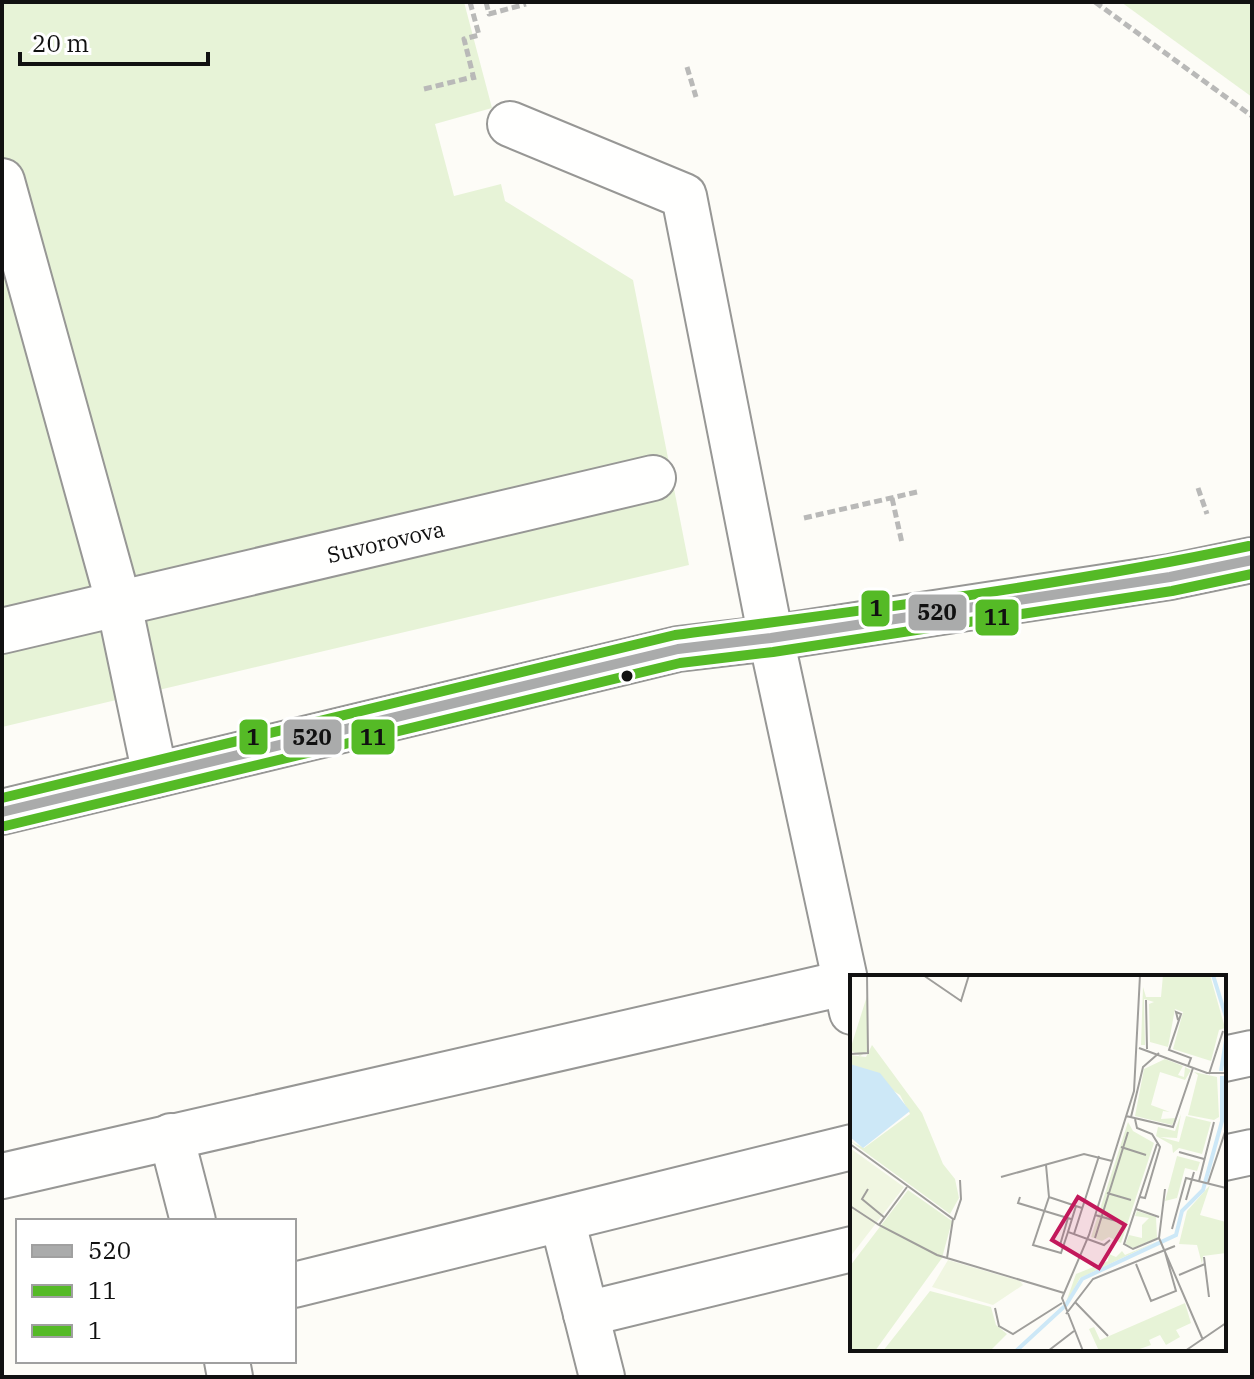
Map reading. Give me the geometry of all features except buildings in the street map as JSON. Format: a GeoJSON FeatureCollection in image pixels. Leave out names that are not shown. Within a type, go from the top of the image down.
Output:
{"type":"FeatureCollection","features":[{"type":"Feature","properties":{"kind":"street"},"geometry":{"type":"LineString","coordinates":[[2,1176],[171,1136],[848,998],[771,638],[684,196],[510,124]]}},
{"type":"Feature","properties":{"kind":"street"},"geometry":{"type":"LineString","coordinates":[[2,181],[119,604],[155,775]]}},
{"type":"Feature","properties":{"kind":"street","name":"Suvorovova"},"geometry":{"type":"LineString","coordinates":[[2,631],[653,478]]}},
{"type":"Feature","properties":{"kind":"street"},"geometry":{"type":"LineString","coordinates":[[2,812],[678,649],[771,638],[1170,577],[1252,560]]}},
{"type":"Feature","properties":{"kind":"street"},"geometry":{"type":"LineString","coordinates":[[1226,1059],[1252,1053]]}},
{"type":"Feature","properties":{"kind":"street"},"geometry":{"type":"LineString","coordinates":[[171,1136],[192,1219]]}},
{"type":"Feature","properties":{"kind":"street"},"geometry":{"type":"LineString","coordinates":[[296,1285],[850,1147]]}},
{"type":"Feature","properties":{"kind":"street"},"geometry":{"type":"LineString","coordinates":[[1226,1158],[1252,1152]]}},
{"type":"Feature","properties":{"kind":"street"},"geometry":{"type":"LineString","coordinates":[[562,1219],[602,1377]]}},
{"type":"Feature","properties":{"kind":"street"},"geometry":{"type":"LineString","coordinates":[[586,1314],[850,1249]]}},
{"type":"Feature","properties":{"kind":"path"},"geometry":{"type":"LineString","coordinates":[[470,2],[479,35],[464,39],[477,91]]}},
{"type":"Feature","properties":{"kind":"path"},"geometry":{"type":"LineString","coordinates":[[486,2],[489,14],[526,4]]}},
{"type":"Feature","properties":{"kind":"path"},"geometry":{"type":"LineString","coordinates":[[1095,2],[1252,116]]}},
{"type":"Feature","properties":{"kind":"path"},"geometry":{"type":"LineString","coordinates":[[687,67],[696,97]]}},
{"type":"Feature","properties":{"kind":"path"},"geometry":{"type":"LineString","coordinates":[[424,89],[473,77]]}},
{"type":"Feature","properties":{"kind":"path"},"geometry":{"type":"LineString","coordinates":[[802,519],[917,492]]}},
{"type":"Feature","properties":{"kind":"path"},"geometry":{"type":"LineString","coordinates":[[892,498],[902,543]]}},
{"type":"Feature","properties":{"kind":"green space"},"geometry":{"type":"Polygon","coordinates":[[[2,2],[464,2],[492,108],[435,124],[454,196],[501,184],[505,201],[633,280],[689,565],[2,727],[2,2]]]}},
{"type":"Feature","properties":{"kind":"green space"},"geometry":{"type":"Polygon","coordinates":[[[1121,2],[1252,2],[1252,97],[1121,2]]]}},
{"type":"Feature","properties":{"kind":"transit line","name":"1"},"geometry":{"type":"LineString","coordinates":[[2,798],[675,635],[1035,585],[1249,546]]}},
{"type":"Feature","properties":{"kind":"transit line","name":"520"},"geometry":{"type":"LineString","coordinates":[[2,812],[678,649],[771,638],[1170,577],[1252,560]]}},
{"type":"Feature","properties":{"kind":"transit line","name":"11"},"geometry":{"type":"LineString","coordinates":[[5,826],[680,663],[773,652],[1172,591],[1252,574]]}}]}
